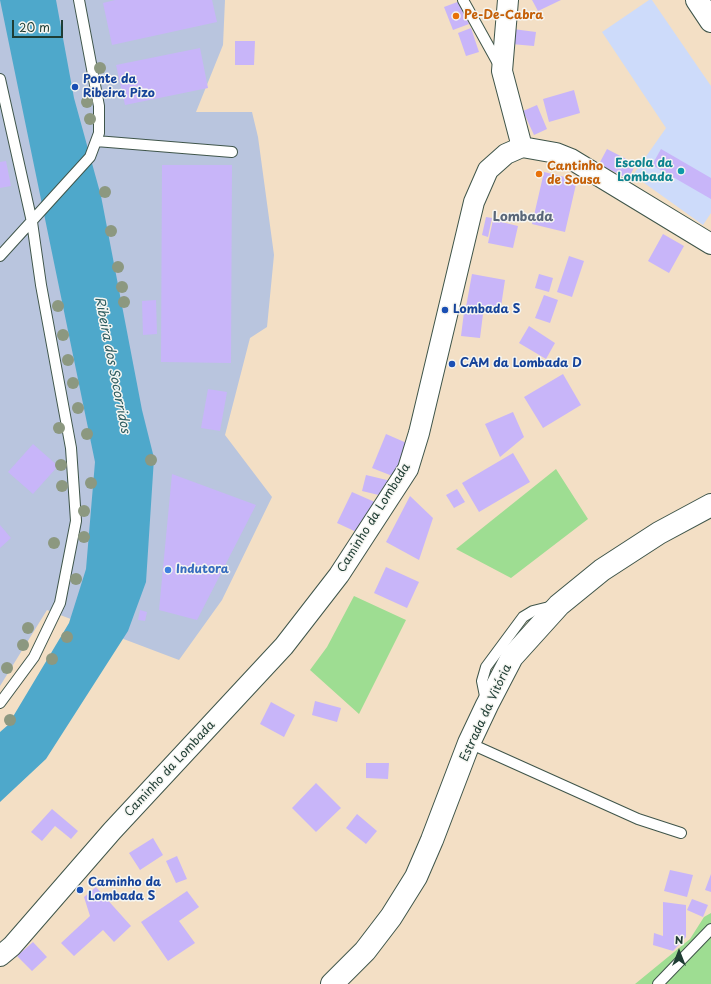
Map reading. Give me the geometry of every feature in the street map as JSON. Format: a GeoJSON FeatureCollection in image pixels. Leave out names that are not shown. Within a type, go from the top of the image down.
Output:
{"type":"FeatureCollection","features":[{"type":"Feature","properties":{"kind":"main road"},"geometry":{"type":"LineString","coordinates":[[697,0],[711,22]]}},
{"type":"Feature","properties":{"kind":"main road","name":"Estrada da Vitória"},"geometry":{"type":"LineString","coordinates":[[332,984],[365,951],[391,917],[416,877],[469,743],[512,657],[559,604],[602,570],[653,537],[711,505]]}},
{"type":"Feature","properties":{"kind":"street"},"geometry":{"type":"LineString","coordinates":[[508,0],[502,71],[522,147],[556,154],[571,159],[711,244]]}},
{"type":"Feature","properties":{"kind":"street","name":"Caminho da Lombada"},"geometry":{"type":"LineString","coordinates":[[0,956],[12,946],[112,832],[284,646],[339,575],[408,469],[419,433],[474,202],[488,170],[506,154],[522,147]]}},
{"type":"Feature","properties":{"kind":"lane"},"geometry":{"type":"LineString","coordinates":[[0,256],[90,157],[99,133],[99,106],[79,0]]}},
{"type":"Feature","properties":{"kind":"lane"},"geometry":{"type":"LineString","coordinates":[[463,0],[502,71]]}},
{"type":"Feature","properties":{"kind":"lane"},"geometry":{"type":"LineString","coordinates":[[0,79],[32,222],[40,286],[71,448],[76,521],[60,603],[34,656],[0,703]]}},
{"type":"Feature","properties":{"kind":"lane"},"geometry":{"type":"LineString","coordinates":[[96,141],[232,152]]}},
{"type":"Feature","properties":{"kind":"lane"},"geometry":{"type":"LineString","coordinates":[[469,743],[638,819],[681,833]]}},
{"type":"Feature","properties":{"kind":"lane"},"geometry":{"type":"LineString","coordinates":[[658,984],[711,929]]}},
{"type":"Feature","properties":{"kind":"shaded area"},"geometry":{"type":"Polygon","coordinates":[[[0,0],[225,0],[223,45],[196,112],[252,112],[258,137],[274,255],[267,327],[250,338],[225,435],[272,497],[222,600],[179,660],[47,610],[0,686],[0,0]]]}},
{"type":"Feature","properties":{"kind":"shaded area"},"geometry":{"type":"Polygon","coordinates":[[[649,0],[652,0],[711,86],[711,213],[703,225],[633,175],[666,128],[602,32],[649,0]]]}},
{"type":"Feature","properties":{"kind":"green space"},"geometry":{"type":"Polygon","coordinates":[[[556,469],[588,519],[511,578],[456,549],[556,469]]]}},
{"type":"Feature","properties":{"kind":"green space"},"geometry":{"type":"Polygon","coordinates":[[[354,596],[406,620],[359,714],[310,670],[327,647],[354,596]]]}},
{"type":"Feature","properties":{"kind":"green space"},"geometry":{"type":"Polygon","coordinates":[[[711,913],[711,984],[635,984],[690,939],[704,917],[711,913]]]}},
{"type":"Feature","properties":{"kind":"water","name":"Ribeira dos Socorridos"},"geometry":{"type":"Polygon","coordinates":[[[0,0],[56,0],[74,98],[101,196],[142,410],[154,458],[146,582],[128,631],[46,759],[0,802],[0,732],[8,725],[69,623],[86,569],[95,462],[0,0]]]}},
{"type":"Feature","properties":{"kind":"building"},"geometry":{"type":"Polygon","coordinates":[[[115,0],[212,0],[217,22],[112,45],[103,3],[115,0]]]}},
{"type":"Feature","properties":{"kind":"building"},"geometry":{"type":"Polygon","coordinates":[[[532,0],[561,0],[538,11],[532,0]]]}},
{"type":"Feature","properties":{"kind":"building","name":"Pe-De-Cabra"},"geometry":{"type":"Polygon","coordinates":[[[460,1],[469,24],[453,30],[444,7],[460,1]]]}},
{"type":"Feature","properties":{"kind":"building"},"geometry":{"type":"Polygon","coordinates":[[[471,28],[479,52],[466,56],[458,33],[471,28]]]}},
{"type":"Feature","properties":{"kind":"building"},"geometry":{"type":"Polygon","coordinates":[[[513,29],[536,32],[534,46],[511,44],[513,29]]]}},
{"type":"Feature","properties":{"kind":"building"},"geometry":{"type":"Polygon","coordinates":[[[235,41],[255,41],[254,65],[235,65],[235,41]]]}},
{"type":"Feature","properties":{"kind":"building"},"geometry":{"type":"Polygon","coordinates":[[[200,48],[208,88],[125,105],[116,65],[200,48]]]}},
{"type":"Feature","properties":{"kind":"building"},"geometry":{"type":"Polygon","coordinates":[[[574,90],[580,113],[549,122],[543,99],[574,90]]]}},
{"type":"Feature","properties":{"kind":"building"},"geometry":{"type":"Polygon","coordinates":[[[537,105],[547,129],[534,135],[523,111],[537,105]]]}},
{"type":"Feature","properties":{"kind":"building"},"geometry":{"type":"Polygon","coordinates":[[[607,149],[636,164],[628,179],[599,164],[607,149]]]}},
{"type":"Feature","properties":{"kind":"building","name":"Escola da Lombada"},"geometry":{"type":"Polygon","coordinates":[[[661,149],[711,178],[711,199],[652,165],[661,149]]]}},
{"type":"Feature","properties":{"kind":"building"},"geometry":{"type":"Polygon","coordinates":[[[6,161],[11,186],[0,188],[0,162],[6,161]]]}},
{"type":"Feature","properties":{"kind":"building"},"geometry":{"type":"Polygon","coordinates":[[[162,165],[232,165],[231,363],[161,362],[162,165]]]}},
{"type":"Feature","properties":{"kind":"building"},"geometry":{"type":"Polygon","coordinates":[[[544,172],[577,180],[565,232],[532,224],[544,172]]]}},
{"type":"Feature","properties":{"kind":"building"},"geometry":{"type":"Polygon","coordinates":[[[486,217],[492,218],[488,237],[482,235],[486,217]]]}},
{"type":"Feature","properties":{"kind":"building"},"geometry":{"type":"Polygon","coordinates":[[[493,220],[518,226],[513,248],[488,243],[493,220]]]}},
{"type":"Feature","properties":{"kind":"building"},"geometry":{"type":"Polygon","coordinates":[[[663,234],[684,246],[669,273],[648,261],[663,234]]]}},
{"type":"Feature","properties":{"kind":"building"},"geometry":{"type":"Polygon","coordinates":[[[569,256],[584,261],[572,297],[557,292],[569,256]]]}},
{"type":"Feature","properties":{"kind":"building"},"geometry":{"type":"Polygon","coordinates":[[[472,274],[505,280],[500,313],[466,307],[472,274]]]}},
{"type":"Feature","properties":{"kind":"building"},"geometry":{"type":"Polygon","coordinates":[[[539,274],[553,278],[549,292],[535,288],[539,274]]]}},
{"type":"Feature","properties":{"kind":"building"},"geometry":{"type":"Polygon","coordinates":[[[544,295],[558,300],[550,323],[535,318],[544,295]]]}},
{"type":"Feature","properties":{"kind":"building"},"geometry":{"type":"Polygon","coordinates":[[[156,300],[157,334],[143,335],[142,301],[156,300]]]}},
{"type":"Feature","properties":{"kind":"building"},"geometry":{"type":"Polygon","coordinates":[[[464,312],[483,314],[480,338],[461,336],[464,312]]]}},
{"type":"Feature","properties":{"kind":"building"},"geometry":{"type":"Polygon","coordinates":[[[529,326],[555,343],[546,359],[519,343],[529,326]]]}},
{"type":"Feature","properties":{"kind":"building"},"geometry":{"type":"Polygon","coordinates":[[[563,374],[581,405],[543,428],[524,397],[563,374]]]}},
{"type":"Feature","properties":{"kind":"building"},"geometry":{"type":"Polygon","coordinates":[[[208,389],[227,392],[220,431],[201,428],[208,389]]]}},
{"type":"Feature","properties":{"kind":"building"},"geometry":{"type":"Polygon","coordinates":[[[513,412],[524,437],[500,457],[485,424],[513,412]]]}},
{"type":"Feature","properties":{"kind":"building"},"geometry":{"type":"Polygon","coordinates":[[[386,434],[409,444],[395,477],[372,468],[386,434]]]}},
{"type":"Feature","properties":{"kind":"building"},"geometry":{"type":"Polygon","coordinates":[[[33,444],[58,466],[33,494],[8,472],[33,444]]]}},
{"type":"Feature","properties":{"kind":"building"},"geometry":{"type":"Polygon","coordinates":[[[513,453],[530,482],[479,512],[462,483],[513,453]]]}},
{"type":"Feature","properties":{"kind":"building"},"geometry":{"type":"Polygon","coordinates":[[[172,474],[256,505],[197,620],[159,610],[172,474]]]}},
{"type":"Feature","properties":{"kind":"building"},"geometry":{"type":"Polygon","coordinates":[[[366,475],[391,481],[387,497],[362,491],[366,475]]]}},
{"type":"Feature","properties":{"kind":"building"},"geometry":{"type":"Polygon","coordinates":[[[457,489],[465,502],[454,508],[446,495],[457,489]]]}},
{"type":"Feature","properties":{"kind":"building"},"geometry":{"type":"Polygon","coordinates":[[[352,492],[377,503],[363,535],[337,523],[352,492]]]}},
{"type":"Feature","properties":{"kind":"building"},"geometry":{"type":"Polygon","coordinates":[[[410,496],[433,518],[419,560],[386,542],[410,496]]]}},
{"type":"Feature","properties":{"kind":"building"},"geometry":{"type":"Polygon","coordinates":[[[0,525],[11,538],[0,548],[0,525]]]}},
{"type":"Feature","properties":{"kind":"building"},"geometry":{"type":"Polygon","coordinates":[[[386,567],[419,582],[407,608],[374,593],[386,567]]]}},
{"type":"Feature","properties":{"kind":"building"},"geometry":{"type":"Polygon","coordinates":[[[140,610],[147,612],[145,621],[138,620],[140,610]]]}},
{"type":"Feature","properties":{"kind":"building"},"geometry":{"type":"Polygon","coordinates":[[[315,701],[341,708],[337,722],[312,715],[315,701]]]}},
{"type":"Feature","properties":{"kind":"building"},"geometry":{"type":"Polygon","coordinates":[[[271,702],[295,715],[284,737],[260,724],[271,702]]]}},
{"type":"Feature","properties":{"kind":"building"},"geometry":{"type":"Polygon","coordinates":[[[366,763],[389,763],[388,779],[366,778],[366,763]]]}},
{"type":"Feature","properties":{"kind":"building"},"geometry":{"type":"Polygon","coordinates":[[[316,783],[341,808],[316,832],[292,808],[316,783]]]}},
{"type":"Feature","properties":{"kind":"building"},"geometry":{"type":"Polygon","coordinates":[[[52,809],[78,831],[71,839],[55,826],[42,841],[31,832],[52,809]]]}},
{"type":"Feature","properties":{"kind":"building"},"geometry":{"type":"Polygon","coordinates":[[[357,814],[377,831],[366,844],[346,828],[357,814]]]}},
{"type":"Feature","properties":{"kind":"building"},"geometry":{"type":"Polygon","coordinates":[[[153,838],[163,855],[140,870],[129,853],[153,838]]]}},
{"type":"Feature","properties":{"kind":"building"},"geometry":{"type":"Polygon","coordinates":[[[177,856],[187,879],[176,883],[166,861],[177,856]]]}},
{"type":"Feature","properties":{"kind":"building"},"geometry":{"type":"Polygon","coordinates":[[[670,870],[693,875],[687,897],[664,891],[670,870]]]}},
{"type":"Feature","properties":{"kind":"building"},"geometry":{"type":"Polygon","coordinates":[[[711,874],[711,892],[705,890],[711,874]]]}},
{"type":"Feature","properties":{"kind":"building"},"geometry":{"type":"Polygon","coordinates":[[[96,887],[131,926],[114,942],[103,930],[74,956],[61,943],[90,916],[84,897],[96,887]]]}},
{"type":"Feature","properties":{"kind":"building"},"geometry":{"type":"Polygon","coordinates":[[[187,891],[199,907],[179,921],[195,943],[168,961],[141,922],[187,891]]]}},
{"type":"Feature","properties":{"kind":"building"},"geometry":{"type":"Polygon","coordinates":[[[692,899],[708,905],[703,917],[687,910],[692,899]]]}},
{"type":"Feature","properties":{"kind":"building"},"geometry":{"type":"Polygon","coordinates":[[[663,902],[686,905],[686,937],[673,951],[653,945],[654,933],[663,936],[663,902]]]}},
{"type":"Feature","properties":{"kind":"building"},"geometry":{"type":"Polygon","coordinates":[[[33,942],[47,957],[32,971],[17,956],[33,942]]]}},
{"type":"Feature","properties":{"kind":"place","name":"Pe-De-Cabra"},"geometry":{"type":"Point","coordinates":[456,16]}},
{"type":"Feature","properties":{"kind":"place","name":"Ponte da Ribeira Pizo"},"geometry":{"type":"Point","coordinates":[75,87]}},
{"type":"Feature","properties":{"kind":"place","name":"Escola da Lombada"},"geometry":{"type":"Point","coordinates":[681,171]}},
{"type":"Feature","properties":{"kind":"place","name":"Cantinho de Sousa"},"geometry":{"type":"Point","coordinates":[539,174]}},
{"type":"Feature","properties":{"kind":"place","name":"Lombada S"},"geometry":{"type":"Point","coordinates":[445,310]}},
{"type":"Feature","properties":{"kind":"place","name":"CAM da Lombada D"},"geometry":{"type":"Point","coordinates":[452,364]}},
{"type":"Feature","properties":{"kind":"place","name":"Indutora"},"geometry":{"type":"Point","coordinates":[168,570]}},
{"type":"Feature","properties":{"kind":"place","name":"Caminho da Lombada S"},"geometry":{"type":"Point","coordinates":[80,890]}},
{"type":"Feature","properties":{"kind":"district","name":"Lombada"},"geometry":{"type":"Point","coordinates":[523,217]}}]}
